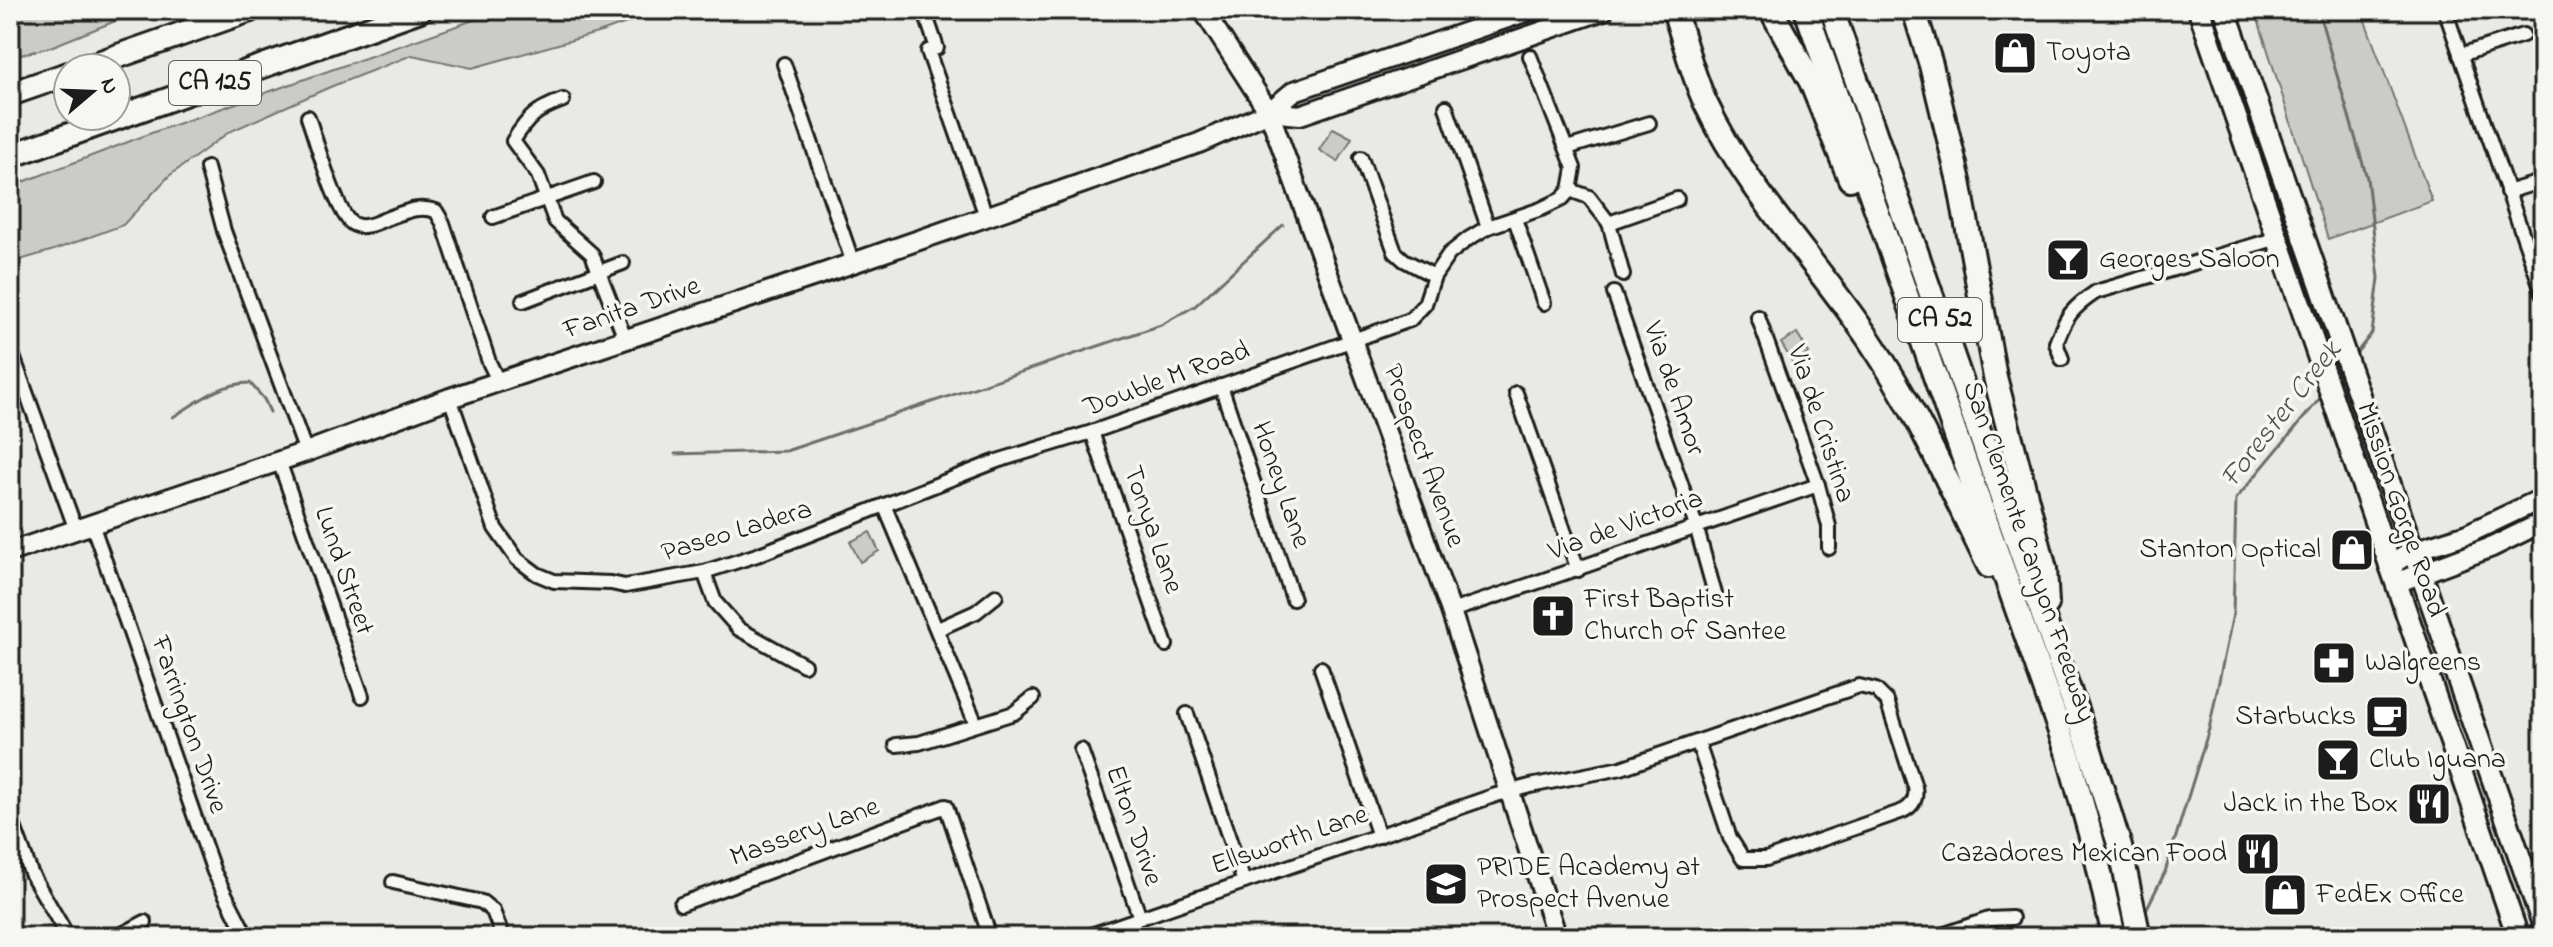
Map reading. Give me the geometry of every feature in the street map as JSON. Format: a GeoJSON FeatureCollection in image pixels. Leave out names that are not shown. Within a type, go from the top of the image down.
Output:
{"type":"FeatureCollection","features":[{"type":"Feature","properties":{"kind":"highway","name":"CA 125"},"geometry":{"type":"LineString","coordinates":[[130,52],[250,10]]}},
{"type":"Feature","properties":{"kind":"highway","name":"CA 125"},"geometry":{"type":"LineString","coordinates":[[10,156],[420,10]]}},
{"type":"Feature","properties":{"kind":"highway"},"geometry":{"type":"LineString","coordinates":[[1674,10],[1704,101],[1759,192],[1869,340],[1905,395],[2033,655]]}},
{"type":"Feature","properties":{"kind":"highway"},"geometry":{"type":"LineString","coordinates":[[1771,10],[1811,82],[1962,454]]}},
{"type":"Feature","properties":{"kind":"highway","name":"San Clemente Canyon Freeway"},"geometry":{"type":"LineString","coordinates":[[1806,10],[2069,757],[2095,851],[2114,937]]}},
{"type":"Feature","properties":{"kind":"highway","name":"San Clemente Canyon Freeway"},"geometry":{"type":"LineString","coordinates":[[1832,10],[2110,814],[2139,937]]}},
{"type":"Feature","properties":{"kind":"highway"},"geometry":{"type":"LineString","coordinates":[[1914,10],[1956,167],[1995,377],[2045,569],[2048,629]]}},
{"type":"Feature","properties":{"kind":"highway"},"geometry":{"type":"LineString","coordinates":[[10,94],[52,80]]}},
{"type":"Feature","properties":{"kind":"main road","name":"Prospect Avenue"},"geometry":{"type":"LineString","coordinates":[[1203,10],[1269,112],[1451,611],[1557,937]]}},
{"type":"Feature","properties":{"kind":"main road","name":"Fanita Drive"},"geometry":{"type":"LineString","coordinates":[[10,552],[306,452],[450,398],[626,341],[1199,143],[1269,112],[1294,91],[1531,10]]}},
{"type":"Feature","properties":{"kind":"main road","name":"Fanita Drive"},"geometry":{"type":"LineString","coordinates":[[1269,112],[1300,115],[1604,10]]}},
{"type":"Feature","properties":{"kind":"main road","name":"Mission Gorge Road"},"geometry":{"type":"LineString","coordinates":[[2199,10],[2518,937]]}},
{"type":"Feature","properties":{"kind":"main road","name":"Mission Gorge Road"},"geometry":{"type":"LineString","coordinates":[[2225,10],[2543,924]]}},
{"type":"Feature","properties":{"kind":"main road"},"geometry":{"type":"LineString","coordinates":[[2392,574],[2413,551],[2467,534],[2543,498]]}},
{"type":"Feature","properties":{"kind":"main road"},"geometry":{"type":"LineString","coordinates":[[2392,574],[2421,573],[2492,547],[2543,522]]}},
{"type":"Feature","properties":{"kind":"street"},"geometry":{"type":"LineString","coordinates":[[924,10],[937,48],[928,51],[986,216]]}},
{"type":"Feature","properties":{"kind":"street"},"geometry":{"type":"LineString","coordinates":[[2445,10],[2543,293]]}},
{"type":"Feature","properties":{"kind":"street"},"geometry":{"type":"LineString","coordinates":[[2460,55],[2523,35]]}},
{"type":"Feature","properties":{"kind":"street"},"geometry":{"type":"LineString","coordinates":[[1530,56],[1574,168],[1570,190],[1589,197],[1609,223],[1623,275]]}},
{"type":"Feature","properties":{"kind":"street"},"geometry":{"type":"LineString","coordinates":[[784,64],[853,263]]}},
{"type":"Feature","properties":{"kind":"street"},"geometry":{"type":"LineString","coordinates":[[563,100],[540,109],[528,118],[513,141],[538,175],[555,221],[592,254],[626,341]]}},
{"type":"Feature","properties":{"kind":"street"},"geometry":{"type":"LineString","coordinates":[[1446,107],[1488,227]]}},
{"type":"Feature","properties":{"kind":"street"},"geometry":{"type":"LineString","coordinates":[[308,117],[338,203],[346,218],[355,225],[367,226],[414,208],[425,207],[436,211],[443,223],[489,362],[499,383]]}},
{"type":"Feature","properties":{"kind":"street"},"geometry":{"type":"LineString","coordinates":[[1567,148],[1649,123]]}},
{"type":"Feature","properties":{"kind":"street"},"geometry":{"type":"LineString","coordinates":[[1361,158],[1395,252],[1434,276]]}},
{"type":"Feature","properties":{"kind":"street"},"geometry":{"type":"LineString","coordinates":[[207,168],[224,231],[306,452]]}},
{"type":"Feature","properties":{"kind":"street"},"geometry":{"type":"LineString","coordinates":[[2507,192],[2543,181]]}},
{"type":"Feature","properties":{"kind":"street"},"geometry":{"type":"LineString","coordinates":[[493,217],[594,182]]}},
{"type":"Feature","properties":{"kind":"street","name":"Double M Road"},"geometry":{"type":"LineString","coordinates":[[997,461],[1092,432],[1410,320],[1425,304],[1434,276],[1449,254],[1488,227],[1562,199],[1570,190]]}},
{"type":"Feature","properties":{"kind":"street"},"geometry":{"type":"LineString","coordinates":[[1609,223],[1677,199]]}},
{"type":"Feature","properties":{"kind":"street"},"geometry":{"type":"LineString","coordinates":[[1515,219],[1544,303]]}},
{"type":"Feature","properties":{"kind":"street"},"geometry":{"type":"LineString","coordinates":[[2062,359],[2056,343],[2065,319],[2074,306],[2096,292],[2278,238]]}},
{"type":"Feature","properties":{"kind":"street"},"geometry":{"type":"LineString","coordinates":[[523,301],[623,263]]}},
{"type":"Feature","properties":{"kind":"street","name":"Via de Amor"},"geometry":{"type":"LineString","coordinates":[[1614,293],[1696,526],[1715,594]]}},
{"type":"Feature","properties":{"kind":"street","name":"Via de Cristina"},"geometry":{"type":"LineString","coordinates":[[1758,317],[1818,485],[1829,526],[1829,548]]}},
{"type":"Feature","properties":{"kind":"street","name":"Farrington Drive"},"geometry":{"type":"LineString","coordinates":[[11,354],[84,527],[214,872],[247,937]]}},
{"type":"Feature","properties":{"kind":"street","name":"Honey Lane"},"geometry":{"type":"LineString","coordinates":[[1221,386],[1293,599]]}},
{"type":"Feature","properties":{"kind":"street"},"geometry":{"type":"LineString","coordinates":[[1516,393],[1578,570]]}},
{"type":"Feature","properties":{"kind":"street","name":"Paseo Ladera"},"geometry":{"type":"LineString","coordinates":[[450,398],[495,528],[517,559],[537,574],[554,581],[625,586],[704,572],[885,507],[997,461]]}},
{"type":"Feature","properties":{"kind":"street","name":"Tonya Lane"},"geometry":{"type":"LineString","coordinates":[[1092,432],[1166,645]]}},
{"type":"Feature","properties":{"kind":"street","name":"Lund Street"},"geometry":{"type":"LineString","coordinates":[[279,461],[362,696]]}},
{"type":"Feature","properties":{"kind":"street","name":"Via de Victoria"},"geometry":{"type":"LineString","coordinates":[[1451,611],[1578,570],[1818,485]]}},
{"type":"Feature","properties":{"kind":"street"},"geometry":{"type":"LineString","coordinates":[[885,507],[976,724]]}},
{"type":"Feature","properties":{"kind":"street"},"geometry":{"type":"LineString","coordinates":[[704,572],[720,611],[739,629],[804,665]]}},
{"type":"Feature","properties":{"kind":"street"},"geometry":{"type":"LineString","coordinates":[[938,629],[976,612],[996,596]]}},
{"type":"Feature","properties":{"kind":"street"},"geometry":{"type":"LineString","coordinates":[[1321,668],[1379,836]]}},
{"type":"Feature","properties":{"kind":"street","name":"Ellsworth Lane"},"geometry":{"type":"LineString","coordinates":[[1085,937],[1510,792],[1621,768],[1854,687],[1871,688],[1887,701],[1916,795],[1913,803],[1903,811],[1766,859],[1743,859],[1730,838],[1698,743]]}},
{"type":"Feature","properties":{"kind":"street"},"geometry":{"type":"LineString","coordinates":[[896,745],[919,743],[1014,713],[1033,698]]}},
{"type":"Feature","properties":{"kind":"street"},"geometry":{"type":"LineString","coordinates":[[1187,714],[1244,882]]}},
{"type":"Feature","properties":{"kind":"street","name":"Elton Drive"},"geometry":{"type":"LineString","coordinates":[[1081,750],[1140,918]]}},
{"type":"Feature","properties":{"kind":"street","name":"Massery Lane"},"geometry":{"type":"LineString","coordinates":[[681,904],[946,806],[990,937]]}},
{"type":"Feature","properties":{"kind":"street"},"geometry":{"type":"LineString","coordinates":[[10,815],[31,873],[68,937]]}},
{"type":"Feature","properties":{"kind":"street"},"geometry":{"type":"LineString","coordinates":[[393,882],[482,902],[493,911],[503,937]]}},
{"type":"Feature","properties":{"kind":"street"},"geometry":{"type":"LineString","coordinates":[[1936,937],[1989,919],[2012,918]]}},
{"type":"Feature","properties":{"kind":"street"},"geometry":{"type":"LineString","coordinates":[[117,937],[145,922]]}},
{"type":"Feature","properties":{"kind":"shaded area"},"geometry":{"type":"Polygon","coordinates":[[[10,10],[143,10],[53,46],[10,58],[10,10]]]}},
{"type":"Feature","properties":{"kind":"shaded area"},"geometry":{"type":"Polygon","coordinates":[[[502,10],[663,10],[601,32],[472,68],[412,55],[229,132],[169,176],[123,225],[10,263],[10,187],[154,132],[502,10]]]}},
{"type":"Feature","properties":{"kind":"shaded area"},"geometry":{"type":"Polygon","coordinates":[[[2255,10],[2361,10],[2432,201],[2328,239],[2255,10]]]}},
{"type":"Feature","properties":{"kind":"shaded area"},"geometry":{"type":"Polygon","coordinates":[[[1333,128],[1352,138],[1338,162],[1319,150],[1333,128]]]}},
{"type":"Feature","properties":{"kind":"shaded area"},"geometry":{"type":"Polygon","coordinates":[[[1797,333],[1809,353],[1793,363],[1781,343],[1797,333]]]}},
{"type":"Feature","properties":{"kind":"shaded area"},"geometry":{"type":"Polygon","coordinates":[[[870,532],[879,551],[860,562],[850,542],[870,532]]]}},
{"type":"Feature","properties":{"kind":"waterway","name":"Forester Creek"},"geometry":{"type":"LineString","coordinates":[[2318,10],[2367,178],[2379,278],[2372,333],[2354,356]]}},
{"type":"Feature","properties":{"kind":"waterway"},"geometry":{"type":"LineString","coordinates":[[675,454],[786,451],[1161,325],[1195,306],[1283,225]]}},
{"type":"Feature","properties":{"kind":"waterway"},"geometry":{"type":"LineString","coordinates":[[173,417],[219,390],[250,383],[264,399],[270,412]]}},
{"type":"Feature","properties":{"kind":"waterway","name":"Forester Creek"},"geometry":{"type":"LineString","coordinates":[[2143,916],[2165,872],[2209,729],[2233,614],[2236,499],[2322,396]]}},
{"type":"Feature","properties":{"kind":"place","name":"Toyota"},"geometry":{"type":"Point","coordinates":[2015,53]}},
{"type":"Feature","properties":{"kind":"place","name":"Georges Saloon"},"geometry":{"type":"Point","coordinates":[2068,260]}},
{"type":"Feature","properties":{"kind":"place","name":"Stanton Optical"},"geometry":{"type":"Point","coordinates":[2352,550]}},
{"type":"Feature","properties":{"kind":"place","name":"First Baptist Church of Santee"},"geometry":{"type":"Point","coordinates":[1553,616]}},
{"type":"Feature","properties":{"kind":"place","name":"Walgreens"},"geometry":{"type":"Point","coordinates":[2334,663]}},
{"type":"Feature","properties":{"kind":"place","name":"Starbucks"},"geometry":{"type":"Point","coordinates":[2387,717]}},
{"type":"Feature","properties":{"kind":"place","name":"Club Iguana"},"geometry":{"type":"Point","coordinates":[2338,760]}},
{"type":"Feature","properties":{"kind":"place","name":"Jack in the Box"},"geometry":{"type":"Point","coordinates":[2429,804]}},
{"type":"Feature","properties":{"kind":"place","name":"Cazadores Mexican Food"},"geometry":{"type":"Point","coordinates":[2258,854]}},
{"type":"Feature","properties":{"kind":"place","name":"PRIDE Academy at Prospect Avenue"},"geometry":{"type":"Point","coordinates":[1446,884]}},
{"type":"Feature","properties":{"kind":"place","name":"FedEx Office"},"geometry":{"type":"Point","coordinates":[2285,895]}}]}
